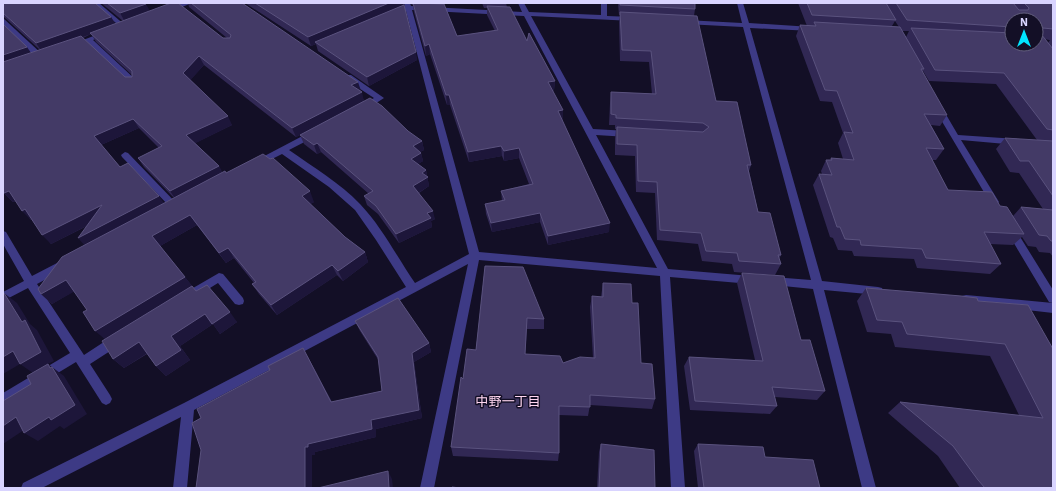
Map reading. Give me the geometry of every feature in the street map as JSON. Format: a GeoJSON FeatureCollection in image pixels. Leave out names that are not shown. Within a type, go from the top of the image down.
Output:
{"type":"FeatureCollection","features":[{"type":"Feature","properties":{"kind":"street"},"geometry":{"type":"LineString","coordinates":[[68,47],[127,26],[95,3]]}},
{"type":"Feature","properties":{"kind":"street"},"geometry":{"type":"LineString","coordinates":[[159,14],[189,3]]}},
{"type":"Feature","properties":{"kind":"street"},"geometry":{"type":"LineString","coordinates":[[521,3],[665,273],[678,488]]}},
{"type":"Feature","properties":{"kind":"street"},"geometry":{"type":"LineString","coordinates":[[604,3],[604,18]]}},
{"type":"Feature","properties":{"kind":"street"},"geometry":{"type":"LineString","coordinates":[[740,3],[817,284],[869,488]]}},
{"type":"Feature","properties":{"kind":"street"},"geometry":{"type":"LineString","coordinates":[[181,6],[187,11]]}},
{"type":"Feature","properties":{"kind":"street"},"geometry":{"type":"LineString","coordinates":[[407,6],[475,256],[426,488]]}},
{"type":"Feature","properties":{"kind":"street"},"geometry":{"type":"LineString","coordinates":[[387,18],[407,6],[643,20]]}},
{"type":"Feature","properties":{"kind":"street"},"geometry":{"type":"LineString","coordinates":[[3,20],[44,56],[33,60]]}},
{"type":"Feature","properties":{"kind":"street"},"geometry":{"type":"LineString","coordinates":[[675,22],[822,30]]}},
{"type":"Feature","properties":{"kind":"street"},"geometry":{"type":"LineString","coordinates":[[88,40],[134,83]]}},
{"type":"Feature","properties":{"kind":"street"},"geometry":{"type":"LineString","coordinates":[[342,73],[380,98],[353,113]]}},
{"type":"Feature","properties":{"kind":"street"},"geometry":{"type":"LineString","coordinates":[[936,103],[1000,211]]}},
{"type":"Feature","properties":{"kind":"street"},"geometry":{"type":"LineString","coordinates":[[249,168],[325,128]]}},
{"type":"Feature","properties":{"kind":"street"},"geometry":{"type":"LineString","coordinates":[[590,132],[637,135]]}},
{"type":"Feature","properties":{"kind":"street"},"geometry":{"type":"LineString","coordinates":[[955,137],[1023,143]]}},
{"type":"Feature","properties":{"kind":"street"},"geometry":{"type":"LineString","coordinates":[[283,150],[321,177],[357,207],[373,228],[413,289]]}},
{"type":"Feature","properties":{"kind":"street"},"geometry":{"type":"LineString","coordinates":[[125,155],[175,207]]}},
{"type":"Feature","properties":{"kind":"street"},"geometry":{"type":"LineString","coordinates":[[1008,225],[1053,299]]}},
{"type":"Feature","properties":{"kind":"street"},"geometry":{"type":"LineString","coordinates":[[3,235],[30,282],[106,399]]}},
{"type":"Feature","properties":{"kind":"street"},"geometry":{"type":"LineString","coordinates":[[28,488],[188,407],[475,256],[665,273],[817,284],[888,292]]}},
{"type":"Feature","properties":{"kind":"street"},"geometry":{"type":"LineString","coordinates":[[3,297],[72,260]]}},
{"type":"Feature","properties":{"kind":"street"},"geometry":{"type":"LineString","coordinates":[[173,305],[219,277],[239,301]]}},
{"type":"Feature","properties":{"kind":"street"},"geometry":{"type":"LineString","coordinates":[[958,298],[1053,308]]}},
{"type":"Feature","properties":{"kind":"street"},"geometry":{"type":"LineString","coordinates":[[3,400],[79,358],[127,334]]}},
{"type":"Feature","properties":{"kind":"street"},"geometry":{"type":"LineString","coordinates":[[180,488],[188,407]]}},
{"type":"Feature","properties":{"kind":"building"},"geometry":{"type":"Polygon","coordinates":[[[3,3],[95,3],[111,17],[36,43],[3,13],[3,3]]]}},
{"type":"Feature","properties":{"kind":"building"},"geometry":{"type":"Polygon","coordinates":[[[107,3],[144,3],[146,4],[120,13],[107,3]]]}},
{"type":"Feature","properties":{"kind":"building"},"geometry":{"type":"Polygon","coordinates":[[[171,3],[178,3],[223,38],[230,38],[231,35],[191,3],[242,3],[358,82],[351,85],[362,92],[292,128],[199,56],[183,73],[228,116],[186,135],[219,166],[170,191],[138,158],[162,146],[133,119],[94,136],[120,167],[128,163],[159,196],[78,238],[102,205],[42,235],[25,209],[22,211],[9,191],[3,192],[3,62],[81,36],[125,77],[132,77],[132,71],[90,33],[171,3]]]}},
{"type":"Feature","properties":{"kind":"building"},"geometry":{"type":"Polygon","coordinates":[[[255,3],[389,3],[308,37],[255,3]]]}},
{"type":"Feature","properties":{"kind":"building"},"geometry":{"type":"Polygon","coordinates":[[[413,3],[444,4],[457,36],[498,30],[487,6],[510,7],[527,41],[529,33],[555,81],[548,82],[563,110],[558,111],[610,223],[548,236],[540,213],[491,223],[485,204],[505,200],[501,191],[533,184],[519,148],[504,151],[501,146],[468,152],[449,95],[446,95],[429,44],[425,46],[413,3]]]}},
{"type":"Feature","properties":{"kind":"building"},"geometry":{"type":"Polygon","coordinates":[[[620,3],[695,3],[695,9],[620,5],[620,3]]]}},
{"type":"Feature","properties":{"kind":"building"},"geometry":{"type":"Polygon","coordinates":[[[807,3],[886,3],[896,20],[812,15],[807,3]]]}},
{"type":"Feature","properties":{"kind":"building"},"geometry":{"type":"Polygon","coordinates":[[[896,3],[1013,3],[1019,10],[1028,10],[1029,8],[1024,3],[1053,3],[1053,29],[1044,28],[1044,12],[1004,12],[1004,26],[907,20],[896,3]]]}},
{"type":"Feature","properties":{"kind":"building"},"geometry":{"type":"Polygon","coordinates":[[[404,5],[416,52],[367,77],[315,42],[404,5]]]}},
{"type":"Feature","properties":{"kind":"building"},"geometry":{"type":"Polygon","coordinates":[[[620,12],[697,16],[716,101],[737,102],[751,165],[747,165],[758,212],[770,213],[781,255],[778,255],[781,264],[739,261],[737,253],[706,251],[701,233],[660,230],[657,182],[638,181],[637,145],[617,144],[617,127],[703,132],[709,127],[703,123],[616,118],[616,115],[611,114],[611,92],[656,94],[651,51],[622,50],[620,12]]]}},
{"type":"Feature","properties":{"kind":"building"},"geometry":{"type":"Polygon","coordinates":[[[814,22],[900,27],[924,69],[921,69],[947,115],[924,114],[944,149],[926,148],[948,190],[992,192],[1000,206],[1007,207],[1024,234],[984,232],[1001,264],[926,258],[922,249],[861,245],[860,240],[845,239],[840,227],[837,227],[819,174],[832,175],[826,160],[832,160],[831,158],[854,160],[844,132],[853,133],[837,91],[825,90],[800,25],[816,26],[814,22]]]}},
{"type":"Feature","properties":{"kind":"building"},"geometry":{"type":"Polygon","coordinates":[[[3,24],[27,47],[3,55],[3,24]]]}},
{"type":"Feature","properties":{"kind":"building"},"geometry":{"type":"Polygon","coordinates":[[[911,28],[1004,33],[1004,52],[1044,52],[1044,38],[1053,49],[1053,130],[1047,129],[1004,73],[935,70],[911,28]]]}},
{"type":"Feature","properties":{"kind":"building"},"geometry":{"type":"Polygon","coordinates":[[[370,98],[382,106],[408,131],[422,141],[413,146],[421,153],[411,159],[426,170],[422,173],[428,177],[413,186],[433,211],[427,213],[431,218],[396,234],[376,206],[364,196],[373,191],[317,143],[314,145],[300,135],[370,98]]]}},
{"type":"Feature","properties":{"kind":"building"},"geometry":{"type":"Polygon","coordinates":[[[1005,138],[1053,141],[1053,196],[1029,161],[1020,161],[1005,138]]]}},
{"type":"Feature","properties":{"kind":"building"},"geometry":{"type":"Polygon","coordinates":[[[263,154],[270,159],[273,158],[310,191],[302,196],[345,237],[365,252],[338,271],[332,265],[271,305],[252,284],[256,282],[228,248],[219,253],[190,215],[152,236],[185,277],[95,331],[83,312],[87,310],[66,280],[41,294],[38,289],[62,257],[225,171],[226,173],[263,154]]]}},
{"type":"Feature","properties":{"kind":"building"},"geometry":{"type":"Polygon","coordinates":[[[1021,207],[1053,210],[1053,241],[1051,241],[1047,236],[1039,235],[1021,207]]]}},
{"type":"Feature","properties":{"kind":"building"},"geometry":{"type":"Polygon","coordinates":[[[485,266],[523,267],[544,319],[527,318],[525,354],[560,356],[563,363],[580,357],[595,358],[592,296],[603,297],[603,283],[631,284],[632,303],[638,303],[641,363],[652,364],[655,399],[590,395],[590,407],[559,406],[559,453],[451,447],[461,377],[463,379],[467,349],[476,350],[485,266]]]}},
{"type":"Feature","properties":{"kind":"building"},"geometry":{"type":"Polygon","coordinates":[[[742,273],[784,276],[801,340],[810,340],[825,391],[772,387],[777,406],[695,401],[689,357],[763,361],[742,273]]]}},
{"type":"Feature","properties":{"kind":"building"},"geometry":{"type":"Polygon","coordinates":[[[207,285],[230,312],[212,324],[205,314],[171,336],[181,350],[156,366],[139,342],[113,359],[102,341],[192,286],[196,291],[207,285]]]}},
{"type":"Feature","properties":{"kind":"building"},"geometry":{"type":"Polygon","coordinates":[[[866,288],[961,296],[977,298],[978,301],[1028,305],[1053,349],[1053,488],[985,488],[953,446],[900,402],[1043,418],[1005,344],[907,334],[902,322],[877,320],[866,288]]]}},
{"type":"Feature","properties":{"kind":"building"},"geometry":{"type":"Polygon","coordinates":[[[4,293],[22,322],[25,320],[41,352],[20,364],[13,351],[3,357],[4,293]]]}},
{"type":"Feature","properties":{"kind":"building"},"geometry":{"type":"Polygon","coordinates":[[[398,298],[429,343],[412,353],[419,410],[371,420],[372,429],[308,444],[308,447],[305,447],[305,488],[196,488],[201,450],[192,423],[201,418],[197,409],[270,370],[268,366],[303,348],[331,402],[382,391],[378,357],[355,321],[398,298]]]}},
{"type":"Feature","properties":{"kind":"building"},"geometry":{"type":"Polygon","coordinates":[[[48,364],[50,368],[52,367],[75,405],[51,420],[49,417],[24,433],[16,417],[3,426],[3,401],[31,384],[27,376],[48,364]]]}},
{"type":"Feature","properties":{"kind":"building"},"geometry":{"type":"Polygon","coordinates":[[[601,444],[654,450],[655,488],[599,488],[601,444]]]}},
{"type":"Feature","properties":{"kind":"building"},"geometry":{"type":"Polygon","coordinates":[[[698,444],[763,447],[765,457],[813,460],[820,488],[704,488],[698,444]]]}},
{"type":"Feature","properties":{"kind":"building"},"geometry":{"type":"Polygon","coordinates":[[[388,471],[389,488],[318,488],[388,471]]]}},
{"type":"Feature","properties":{"kind":"district","name":"中野一丁目"},"geometry":{"type":"Point","coordinates":[508,401]}}]}
